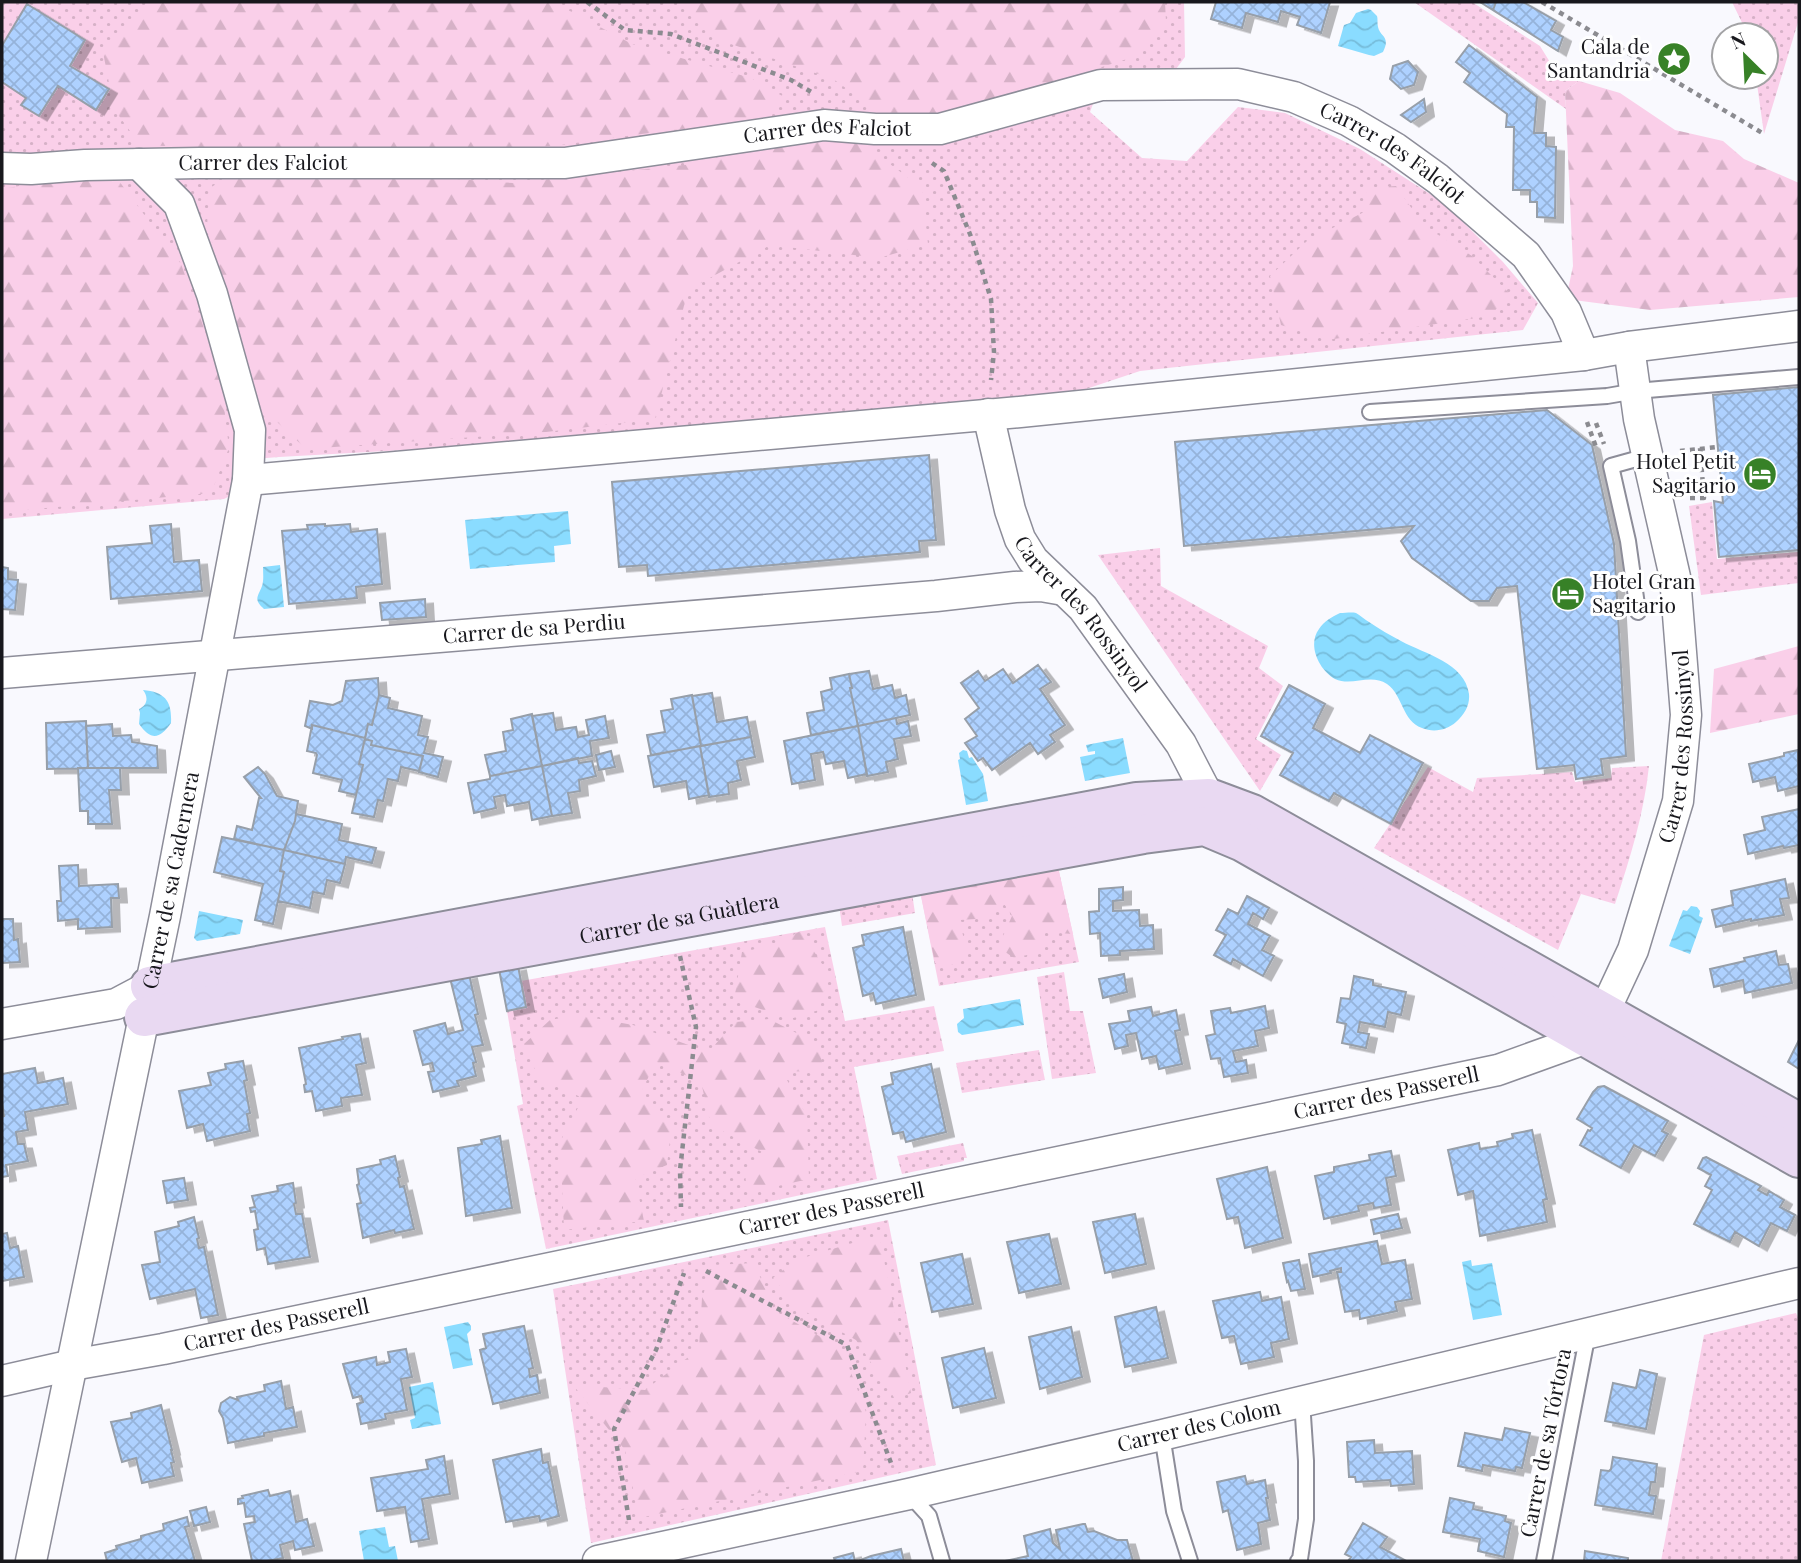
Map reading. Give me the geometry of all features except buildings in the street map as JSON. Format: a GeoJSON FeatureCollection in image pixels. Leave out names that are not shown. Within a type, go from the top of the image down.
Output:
{"type":"FeatureCollection","features":[{"type":"Feature","properties":{"kind":"street","name":"Carrer des Falciot"},"geometry":{"type":"LineString","coordinates":[[2,168],[199,163],[565,163],[824,125],[875,129],[940,129],[1101,85],[1238,84],[1294,97],[1349,121],[1395,148],[1438,179],[1526,255],[1566,312],[1584,355]]}},
{"type":"Feature","properties":{"kind":"street"},"geometry":{"type":"LineString","coordinates":[[179,204],[199,163]]}},
{"type":"Feature","properties":{"kind":"street","name":"Carrer de sa Cadernera"},"geometry":{"type":"LineString","coordinates":[[31,1561],[72,1365],[137,1003],[215,655],[248,480],[250,430],[212,295],[179,204],[139,164]]}},
{"type":"Feature","properties":{"kind":"street"},"geometry":{"type":"LineString","coordinates":[[248,480],[1020,412],[1584,355],[1799,326]]}},
{"type":"Feature","properties":{"kind":"street","name":"Carrer des Rossinyol"},"geometry":{"type":"LineString","coordinates":[[1595,1025],[1633,950],[1678,801],[1686,715],[1675,577],[1639,419],[1629,347]]}},
{"type":"Feature","properties":{"kind":"street","name":"Carrer des Rossinyol"},"geometry":{"type":"LineString","coordinates":[[988,414],[1010,510],[1020,539],[1033,560],[1083,608],[1181,744],[1207,812]]}},
{"type":"Feature","properties":{"kind":"street","name":"Carrer de sa Perdiu"},"geometry":{"type":"LineString","coordinates":[[2,673],[1015,587],[1041,586],[1064,590]]}},
{"type":"Feature","properties":{"kind":"street","name":"Carrer de sa Guàtlera"},"geometry":{"type":"LineString","coordinates":[[137,1003],[1137,802],[1207,812],[1243,842],[1595,1025]]}},
{"type":"Feature","properties":{"kind":"street"},"geometry":{"type":"LineString","coordinates":[[1207,812],[1252,814],[1595,1025],[1799,1158]]}},
{"type":"Feature","properties":{"kind":"street","name":"Carrer de sa Guàtlera"},"geometry":{"type":"LineString","coordinates":[[2,1024],[644,931],[1143,834],[1207,812]]}},
{"type":"Feature","properties":{"kind":"street"},"geometry":{"type":"LineString","coordinates":[[1595,1025],[1799,1123]]}},
{"type":"Feature","properties":{"kind":"street","name":"Carrer des Passerell"},"geometry":{"type":"LineString","coordinates":[[2,1381],[1498,1070],[1595,1025]]}},
{"type":"Feature","properties":{"kind":"street","name":"Carrer des Colom"},"geometry":{"type":"LineString","coordinates":[[598,1561],[909,1494],[1799,1283]]}},
{"type":"Feature","properties":{"kind":"lane"},"geometry":{"type":"LineString","coordinates":[[1370,412],[1607,396],[1636,391],[1799,377]]}},
{"type":"Feature","properties":{"kind":"lane"},"geometry":{"type":"LineString","coordinates":[[1638,612],[1629,541],[1611,466],[1647,456]]}},
{"type":"Feature","properties":{"kind":"lane","name":"Carrer de sa Tórtora"},"geometry":{"type":"LineString","coordinates":[[1544,1561],[1588,1333]]}},
{"type":"Feature","properties":{"kind":"lane"},"geometry":{"type":"LineString","coordinates":[[1298,1561],[1306,1519],[1302,1401]]}},
{"type":"Feature","properties":{"kind":"lane"},"geometry":{"type":"LineString","coordinates":[[1163,1435],[1174,1511],[1190,1561]]}},
{"type":"Feature","properties":{"kind":"lane"},"geometry":{"type":"LineString","coordinates":[[909,1494],[929,1516],[942,1561]]}},
{"type":"Feature","properties":{"kind":"path"},"geometry":{"type":"LineString","coordinates":[[1542,2],[1764,134]]}},
{"type":"Feature","properties":{"kind":"path"},"geometry":{"type":"LineString","coordinates":[[1579,424],[1586,419],[1595,447],[1604,444],[1595,417]]}},
{"type":"Feature","properties":{"kind":"path"},"geometry":{"type":"LineString","coordinates":[[1680,463],[1679,451],[1718,447]]}},
{"type":"Feature","properties":{"kind":"path"},"geometry":{"type":"LineString","coordinates":[[1686,486],[1689,498],[1704,498],[1700,448]]}},
{"type":"Feature","properties":{"kind":"path"},"geometry":{"type":"LineString","coordinates":[[679,953],[695,1027],[680,1170],[681,1208]]}},
{"type":"Feature","properties":{"kind":"path"},"geometry":{"type":"LineString","coordinates":[[629,1521],[614,1429],[656,1350],[688,1262]]}},
{"type":"Feature","properties":{"kind":"path"},"geometry":{"type":"LineString","coordinates":[[700,1268],[847,1345],[896,1478],[909,1494]]}},
{"type":"Feature","properties":{"kind":"green space"},"geometry":{"type":"Polygon","coordinates":[[[2,2],[1184,2],[1185,57],[1173,73],[1104,74],[1090,112],[1142,158],[1187,161],[1238,107],[1285,113],[1360,149],[1444,203],[1503,262],[1538,303],[1523,330],[1140,371],[1068,395],[971,401],[459,447],[241,460],[232,495],[224,499],[2,519],[2,2]]]}},
{"type":"Feature","properties":{"kind":"green space"},"geometry":{"type":"Polygon","coordinates":[[[154,2],[553,2],[632,44],[751,78],[784,97],[759,125],[671,130],[553,146],[317,152],[140,145],[114,109],[103,52],[154,2]]]}},
{"type":"Feature","properties":{"kind":"green space"},"geometry":{"type":"Polygon","coordinates":[[[683,2],[1165,2],[1166,22],[1127,59],[1052,83],[929,115],[881,113],[833,79],[725,42],[683,2]]]}},
{"type":"Feature","properties":{"kind":"green space"},"geometry":{"type":"Polygon","coordinates":[[[1414,2],[1472,2],[1540,46],[1556,72],[1579,81],[1565,91],[1566,109],[1414,2]]]}},
{"type":"Feature","properties":{"kind":"green space"},"geometry":{"type":"Polygon","coordinates":[[[1732,2],[1799,2],[1799,19],[1780,81],[1780,21],[1741,21],[1732,2]]]}},
{"type":"Feature","properties":{"kind":"green space"},"geometry":{"type":"Polygon","coordinates":[[[1579,81],[1620,93],[1675,130],[1723,141],[1744,159],[1799,183],[1799,297],[1650,310],[1566,299],[1573,266],[1565,91],[1579,81]]]}},
{"type":"Feature","properties":{"kind":"green space"},"geometry":{"type":"Polygon","coordinates":[[[1758,91],[1777,91],[1764,134],[1758,91]]]}},
{"type":"Feature","properties":{"kind":"green space"},"geometry":{"type":"Polygon","coordinates":[[[859,141],[922,188],[928,244],[879,258],[770,245],[688,290],[655,419],[546,432],[306,449],[261,407],[207,225],[210,188],[230,175],[324,170],[513,183],[685,165],[778,143],[859,141]]]}},
{"type":"Feature","properties":{"kind":"green space"},"geometry":{"type":"Polygon","coordinates":[[[70,177],[119,181],[181,264],[220,373],[229,448],[211,493],[2,512],[2,189],[70,177]]]}},
{"type":"Feature","properties":{"kind":"green space"},"geometry":{"type":"Polygon","coordinates":[[[1396,186],[1424,226],[1472,256],[1510,294],[1490,316],[1327,340],[1281,325],[1270,276],[1307,241],[1366,211],[1367,188],[1396,186]]]}},
{"type":"Feature","properties":{"kind":"green space"},"geometry":{"type":"Polygon","coordinates":[[[1712,502],[1717,559],[1799,552],[1799,583],[1701,595],[1689,506],[1712,502]]]}},
{"type":"Feature","properties":{"kind":"green space"},"geometry":{"type":"Polygon","coordinates":[[[1160,548],[1161,586],[1268,646],[1259,668],[1283,686],[1256,739],[1281,755],[1260,791],[1098,555],[1160,548]]]}},
{"type":"Feature","properties":{"kind":"green space"},"geometry":{"type":"Polygon","coordinates":[[[1799,646],[1799,714],[1710,733],[1714,669],[1799,646]]]}},
{"type":"Feature","properties":{"kind":"green space"},"geometry":{"type":"Polygon","coordinates":[[[1649,766],[1640,819],[1615,904],[1581,894],[1558,950],[1374,848],[1428,767],[1473,792],[1477,778],[1572,772],[1575,782],[1611,778],[1612,768],[1649,766]]]}},
{"type":"Feature","properties":{"kind":"green space"},"geometry":{"type":"Polygon","coordinates":[[[1058,867],[1079,962],[939,986],[920,891],[1058,867]]]}},
{"type":"Feature","properties":{"kind":"green space"},"geometry":{"type":"Polygon","coordinates":[[[1058,867],[1073,934],[1045,932],[1045,951],[1014,958],[998,947],[1012,916],[1001,899],[990,918],[960,920],[966,951],[954,965],[935,963],[920,891],[1058,867]]]}},
{"type":"Feature","properties":{"kind":"green space"},"geometry":{"type":"Polygon","coordinates":[[[912,893],[915,913],[842,926],[839,905],[912,893]]]}},
{"type":"Feature","properties":{"kind":"green space"},"geometry":{"type":"Polygon","coordinates":[[[825,927],[845,1021],[934,1006],[944,1051],[854,1067],[877,1179],[546,1249],[517,1106],[523,1104],[507,1011],[526,1007],[521,981],[825,927]]]}},
{"type":"Feature","properties":{"kind":"green space"},"geometry":{"type":"Polygon","coordinates":[[[801,931],[829,975],[819,1010],[790,1019],[734,1000],[742,952],[770,946],[801,931]]]}},
{"type":"Feature","properties":{"kind":"green space"},"geometry":{"type":"Polygon","coordinates":[[[1064,972],[1070,1011],[1083,1011],[1096,1073],[1052,1079],[1037,977],[1064,972]]]}},
{"type":"Feature","properties":{"kind":"green space"},"geometry":{"type":"Polygon","coordinates":[[[578,1015],[633,1025],[708,1052],[736,1022],[769,1019],[818,1044],[824,1072],[782,1071],[807,1116],[809,1179],[747,1193],[745,1173],[764,1153],[711,1125],[701,1082],[656,1062],[638,1098],[672,1122],[667,1165],[635,1178],[644,1221],[564,1230],[560,1142],[583,1098],[539,1079],[524,1044],[550,1020],[578,1015]]]}},
{"type":"Feature","properties":{"kind":"green space"},"geometry":{"type":"Polygon","coordinates":[[[1039,1050],[1045,1080],[962,1093],[956,1063],[1039,1050]]]}},
{"type":"Feature","properties":{"kind":"green space"},"geometry":{"type":"Polygon","coordinates":[[[963,1143],[967,1158],[964,1158],[964,1161],[902,1174],[897,1156],[963,1143]]]}},
{"type":"Feature","properties":{"kind":"green space"},"geometry":{"type":"Polygon","coordinates":[[[888,1220],[936,1465],[591,1543],[553,1289],[888,1220]]]}},
{"type":"Feature","properties":{"kind":"green space"},"geometry":{"type":"Polygon","coordinates":[[[879,1235],[911,1393],[895,1399],[856,1340],[797,1307],[773,1278],[796,1260],[879,1235]]]}},
{"type":"Feature","properties":{"kind":"green space"},"geometry":{"type":"Polygon","coordinates":[[[754,1263],[775,1311],[842,1349],[866,1412],[863,1471],[639,1518],[625,1450],[573,1385],[645,1390],[699,1349],[702,1298],[713,1265],[754,1263]]]}},
{"type":"Feature","properties":{"kind":"green space"},"geometry":{"type":"Polygon","coordinates":[[[1796,1313],[1799,1320],[1799,1561],[1661,1561],[1704,1335],[1796,1313]]]}},
{"type":"Feature","properties":{"kind":"water"},"geometry":{"type":"Polygon","coordinates":[[[1368,9],[1377,16],[1379,30],[1386,43],[1383,52],[1374,56],[1338,46],[1344,25],[1350,23],[1356,13],[1368,9]]]}},
{"type":"Feature","properties":{"kind":"water"},"geometry":{"type":"Polygon","coordinates":[[[568,511],[571,544],[554,546],[555,562],[470,569],[465,520],[568,511]]]}},
{"type":"Feature","properties":{"kind":"water"},"geometry":{"type":"Polygon","coordinates":[[[280,565],[284,607],[264,609],[257,598],[263,584],[263,567],[280,565]]]}},
{"type":"Feature","properties":{"kind":"water"},"geometry":{"type":"Polygon","coordinates":[[[1340,613],[1356,613],[1389,634],[1452,667],[1466,683],[1469,694],[1468,706],[1462,716],[1444,729],[1427,730],[1410,720],[1387,684],[1374,680],[1341,681],[1329,675],[1316,657],[1314,642],[1321,626],[1340,613]]]}},
{"type":"Feature","properties":{"kind":"water"},"geometry":{"type":"Polygon","coordinates":[[[143,690],[157,693],[169,704],[171,723],[159,735],[151,735],[139,724],[139,709],[146,701],[143,690]]]}},
{"type":"Feature","properties":{"kind":"water"},"geometry":{"type":"Polygon","coordinates":[[[1123,738],[1130,773],[1085,781],[1080,757],[1095,754],[1095,751],[1088,752],[1086,745],[1123,738]]]}},
{"type":"Feature","properties":{"kind":"water"},"geometry":{"type":"Polygon","coordinates":[[[967,751],[969,758],[972,757],[983,774],[988,801],[966,805],[958,760],[959,753],[967,751]]]}},
{"type":"Feature","properties":{"kind":"water"},"geometry":{"type":"Polygon","coordinates":[[[1691,906],[1697,907],[1699,916],[1703,918],[1690,954],[1669,946],[1683,910],[1687,911],[1691,906]]]}},
{"type":"Feature","properties":{"kind":"water"},"geometry":{"type":"Polygon","coordinates":[[[199,911],[243,920],[240,934],[197,941],[194,938],[199,911]]]}},
{"type":"Feature","properties":{"kind":"water"},"geometry":{"type":"Polygon","coordinates":[[[1020,999],[1024,1025],[962,1035],[958,1032],[957,1024],[964,1018],[963,1009],[1020,999]]]}},
{"type":"Feature","properties":{"kind":"water"},"geometry":{"type":"Polygon","coordinates":[[[1471,1260],[1472,1266],[1492,1263],[1502,1315],[1473,1320],[1462,1262],[1471,1260]]]}},
{"type":"Feature","properties":{"kind":"water"},"geometry":{"type":"Polygon","coordinates":[[[468,1322],[471,1326],[467,1334],[473,1365],[453,1369],[444,1327],[468,1322]]]}},
{"type":"Feature","properties":{"kind":"water"},"geometry":{"type":"Polygon","coordinates":[[[433,1382],[441,1424],[412,1429],[410,1420],[415,1418],[409,1387],[433,1382]]]}},
{"type":"Feature","properties":{"kind":"water"},"geometry":{"type":"Polygon","coordinates":[[[385,1527],[389,1547],[395,1546],[398,1561],[364,1561],[359,1531],[385,1527]]]}},
{"type":"Feature","properties":{"kind":"place","name":"Cala de Santandria"},"geometry":{"type":"Point","coordinates":[1674,59]}},
{"type":"Feature","properties":{"kind":"place","name":"Hotel Petit Sagitario"},"geometry":{"type":"Point","coordinates":[1760,474]}},
{"type":"Feature","properties":{"kind":"place","name":"Hotel Gran Sagitario"},"geometry":{"type":"Point","coordinates":[1568,594]}}]}
